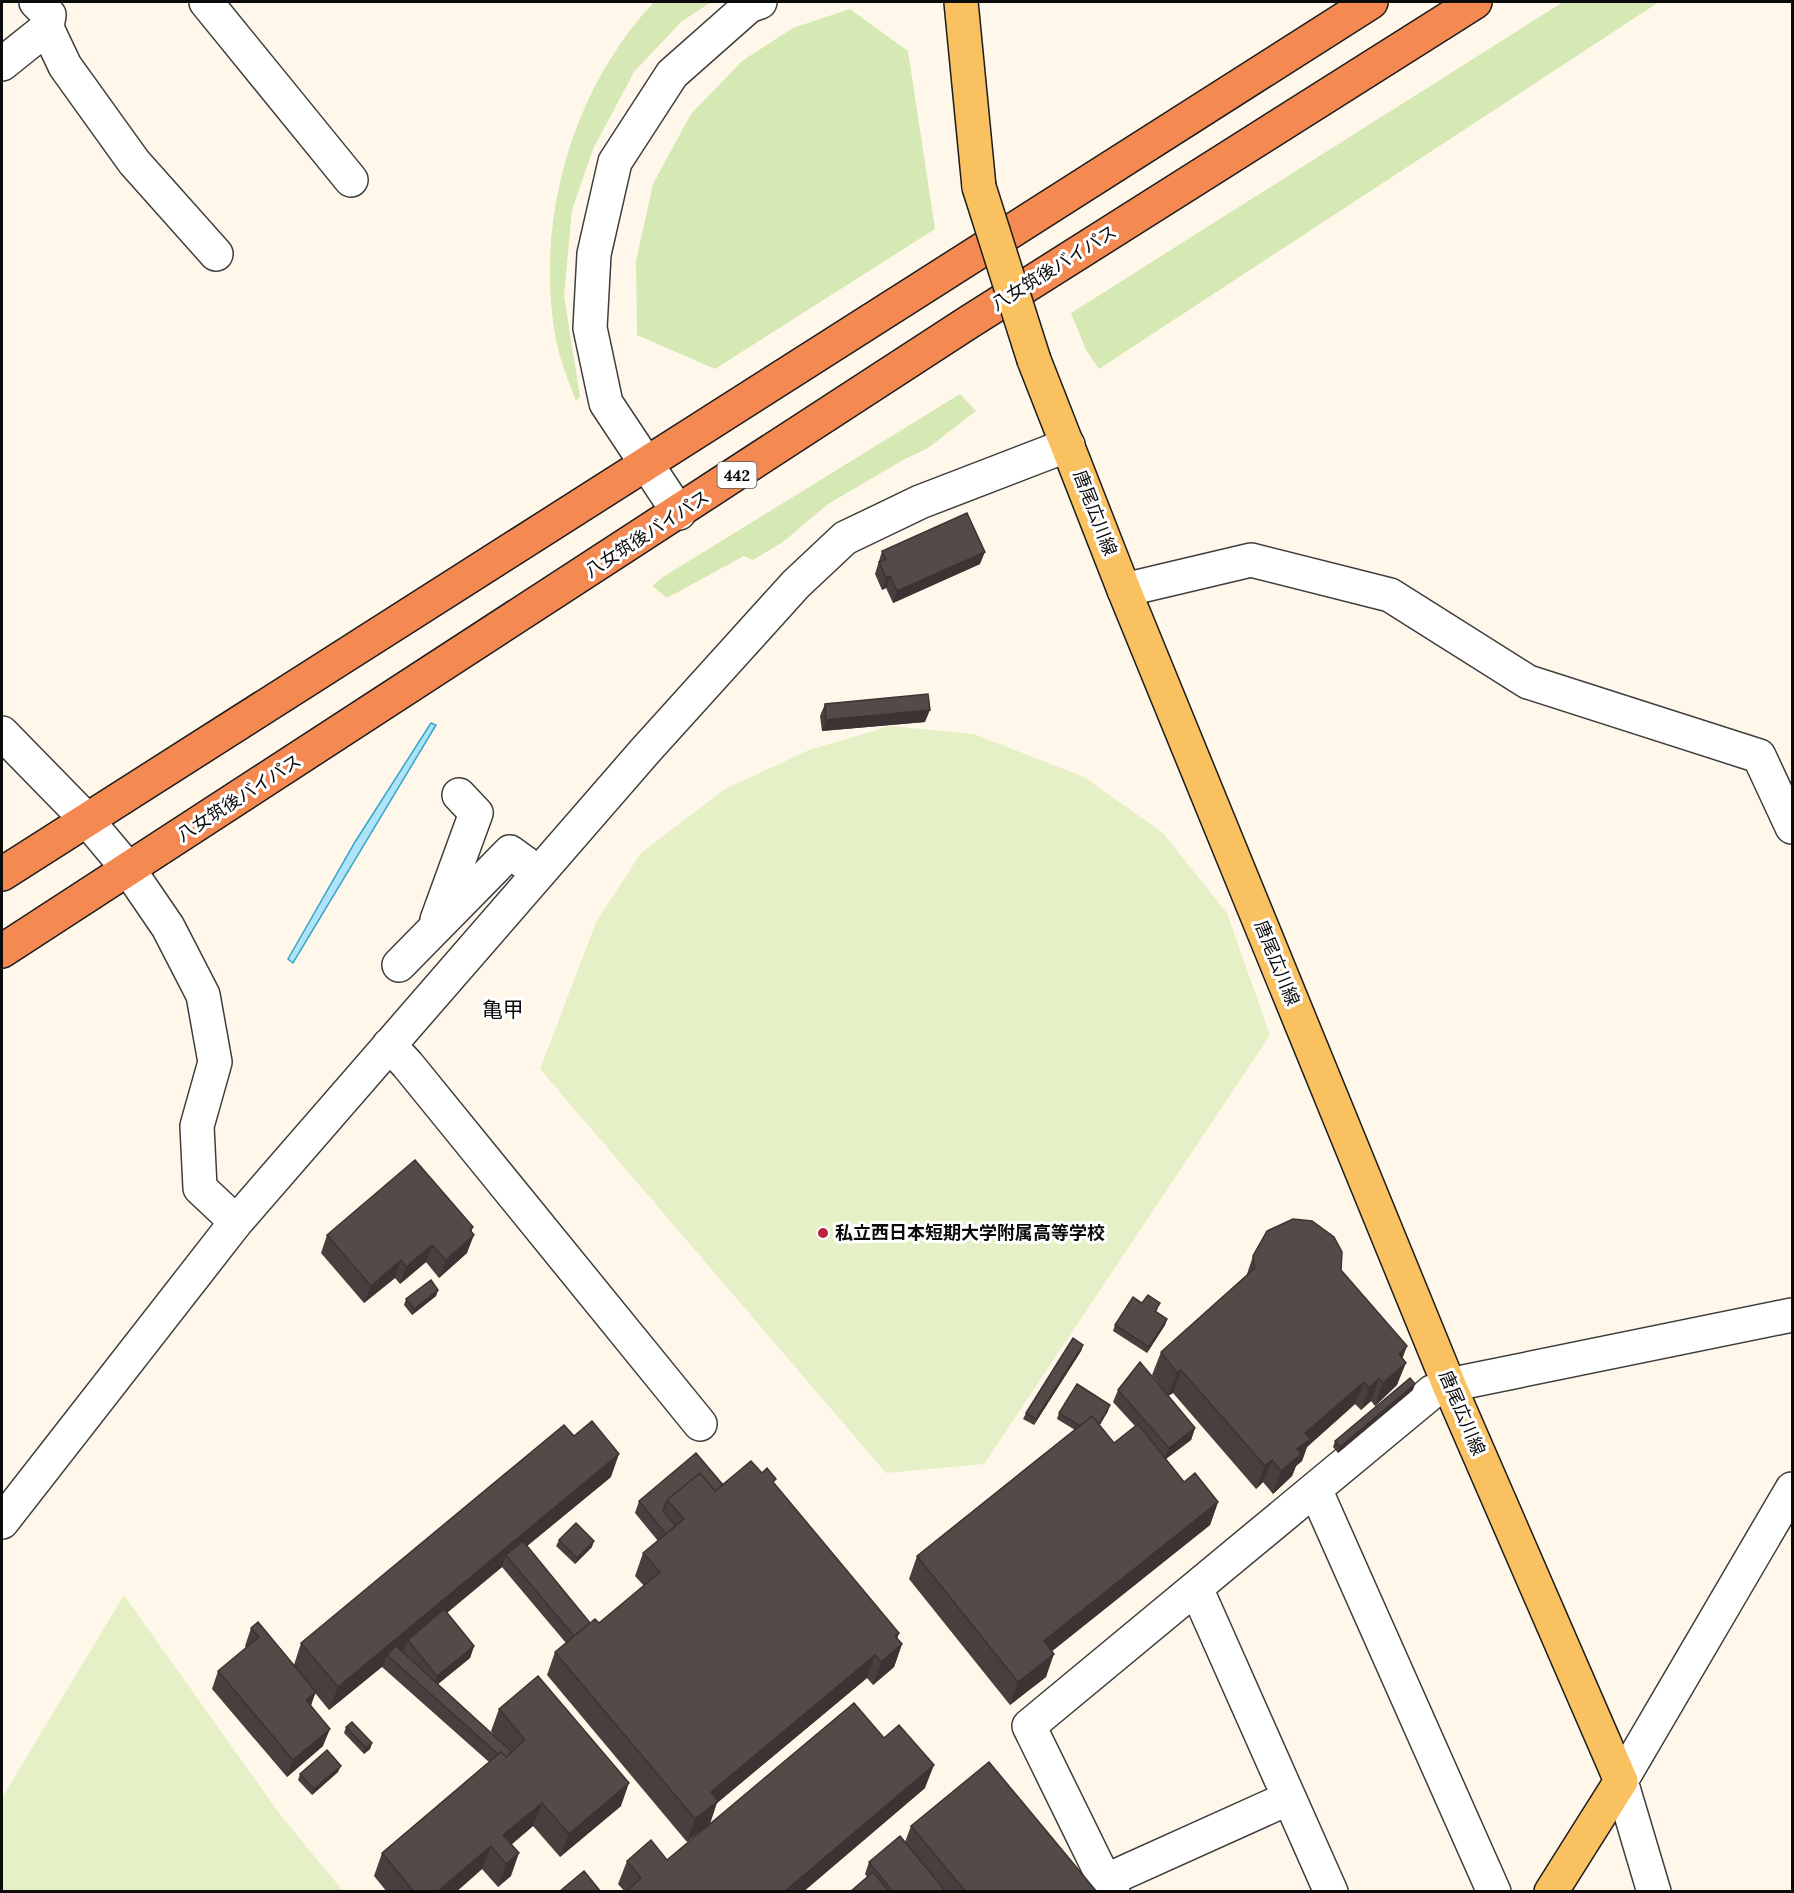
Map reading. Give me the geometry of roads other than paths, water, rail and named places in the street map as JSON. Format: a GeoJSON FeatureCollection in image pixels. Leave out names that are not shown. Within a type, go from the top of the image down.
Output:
{"type":"FeatureCollection","features":[{"type":"Feature","properties":{"kind":"highway"},"geometry":{"type":"LineString","coordinates":[[2,874],[1371,2]]}},
{"type":"Feature","properties":{"kind":"highway","name":"八女筑後バイパス"},"geometry":{"type":"LineString","coordinates":[[2,951],[679,513],[969,322],[1475,2]]}},
{"type":"Feature","properties":{"kind":"main road","name":"唐尾広川線"},"geometry":{"type":"LineString","coordinates":[[961,2],[979,187],[1034,360],[1124,590],[1449,1385],[1622,1782]]}},
{"type":"Feature","properties":{"kind":"main road"},"geometry":{"type":"LineString","coordinates":[[1551,1892],[1622,1782]]}},
{"type":"Feature","properties":{"kind":"street"},"geometry":{"type":"LineString","coordinates":[[206,2],[351,180]]}},
{"type":"Feature","properties":{"kind":"street"},"geometry":{"type":"LineString","coordinates":[[679,513],[606,403],[590,328],[594,254],[615,162],[672,74],[749,6],[760,2]]}},
{"type":"Feature","properties":{"kind":"street"},"geometry":{"type":"LineString","coordinates":[[2,64],[49,12]]}},
{"type":"Feature","properties":{"kind":"street"},"geometry":{"type":"LineString","coordinates":[[49,12],[65,66],[134,162],[216,254]]}},
{"type":"Feature","properties":{"kind":"street"},"geometry":{"type":"LineString","coordinates":[[2,1522],[236,1222],[539,873],[796,584],[845,538],[920,502],[1068,445]]}},
{"type":"Feature","properties":{"kind":"street"},"geometry":{"type":"LineString","coordinates":[[1124,590],[1251,560],[1390,595],[1528,682],[1759,756],[1792,827]]}},
{"type":"Feature","properties":{"kind":"street"},"geometry":{"type":"LineString","coordinates":[[2,733],[87,820],[129,870],[168,927],[203,994],[215,1062],[197,1126],[200,1188],[236,1222]]}},
{"type":"Feature","properties":{"kind":"street"},"geometry":{"type":"LineString","coordinates":[[434,930],[476,813],[459,795]]}},
{"type":"Feature","properties":{"kind":"street"},"geometry":{"type":"LineString","coordinates":[[399,965],[510,852],[539,873]]}},
{"type":"Feature","properties":{"kind":"street"},"geometry":{"type":"LineString","coordinates":[[389,1045],[407,1064],[700,1424]]}},
{"type":"Feature","properties":{"kind":"street"},"geometry":{"type":"LineString","coordinates":[[1289,1798],[1109,1886],[1029,1726],[1432,1392],[1449,1385],[1792,1315]]}},
{"type":"Feature","properties":{"kind":"street"},"geometry":{"type":"LineString","coordinates":[[1315,1489],[1494,1892]]}},
{"type":"Feature","properties":{"kind":"street"},"geometry":{"type":"LineString","coordinates":[[1654,1892],[1622,1782],[1792,1489]]}},
{"type":"Feature","properties":{"kind":"street"},"geometry":{"type":"LineString","coordinates":[[1196,1588],[1330,1892]]}},
{"type":"Feature","properties":{"kind":"water"},"geometry":{"type":"Polygon","coordinates":[[[431,723],[436,725],[293,963],[288,959],[355,842],[431,723]]]}},
{"type":"Feature","properties":{"kind":"place","name":"私立西日本短期大学附属高等学校"},"geometry":{"type":"Point","coordinates":[823,1233]}},
{"type":"Feature","properties":{"kind":"district","name":"亀甲"},"geometry":{"type":"Point","coordinates":[503,1010]}}]}
